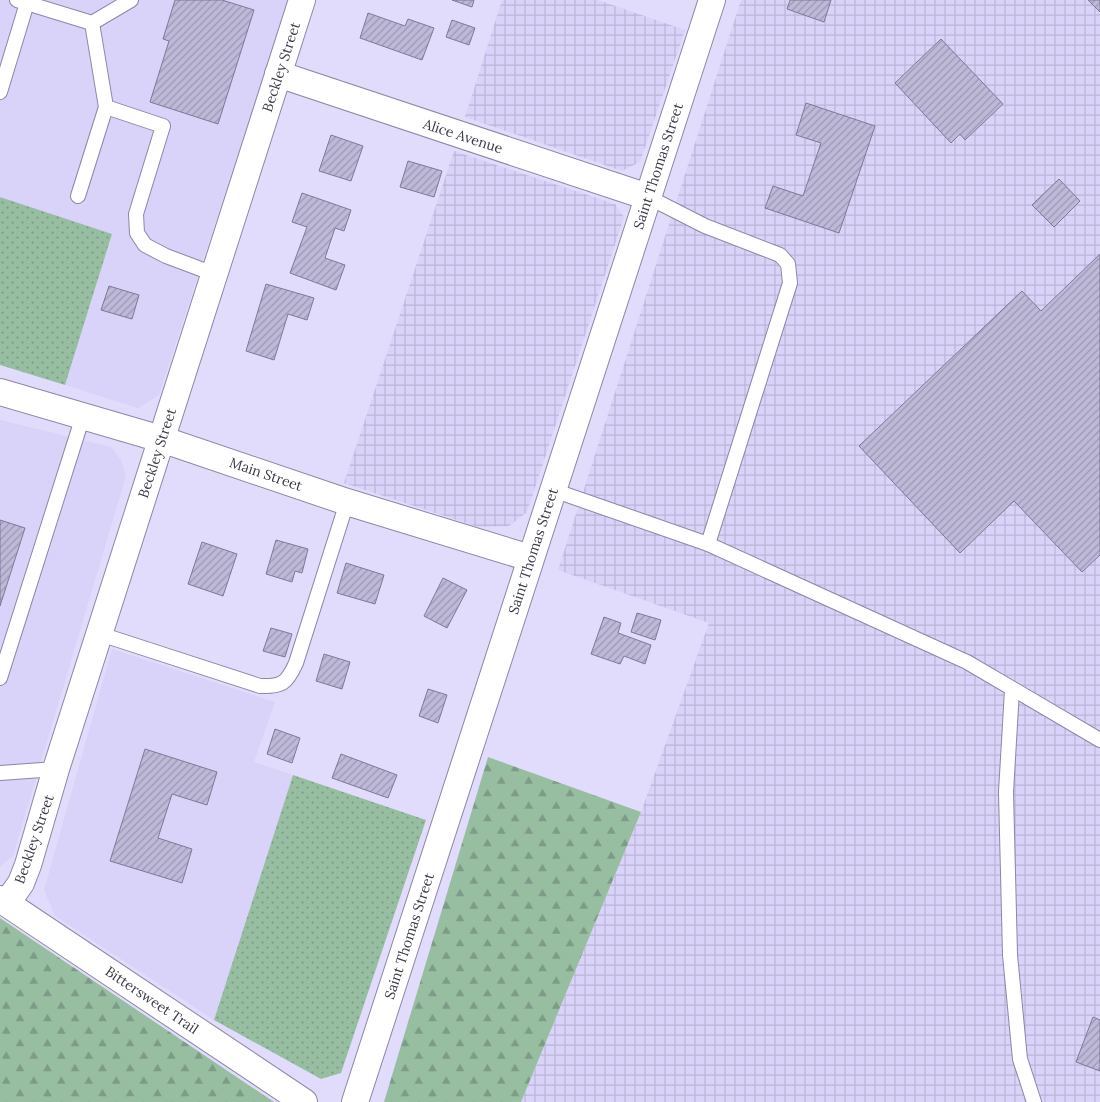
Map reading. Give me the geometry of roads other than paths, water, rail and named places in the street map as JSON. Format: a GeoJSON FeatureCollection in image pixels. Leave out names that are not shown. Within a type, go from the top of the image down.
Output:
{"type":"FeatureCollection","features":[{"type":"Feature","properties":{"kind":"street","name":"Saint Thomas Street"},"geometry":{"type":"LineString","coordinates":[[355,1102],[712,0]]}},
{"type":"Feature","properties":{"kind":"street","name":"Beckley Street"},"geometry":{"type":"LineString","coordinates":[[4,901],[21,883],[28,865],[56,769],[300,1]]}},
{"type":"Feature","properties":{"kind":"street","name":"Alice Avenue"},"geometry":{"type":"LineString","coordinates":[[278,74],[648,197]]}},
{"type":"Feature","properties":{"kind":"street","name":"Main Street"},"geometry":{"type":"LineString","coordinates":[[0,392],[162,439],[347,502],[530,558]]}},
{"type":"Feature","properties":{"kind":"street","name":"Bittersweet Trail"},"geometry":{"type":"LineString","coordinates":[[4,901],[304,1102]]}},
{"type":"Feature","properties":{"kind":"lane"},"geometry":{"type":"LineString","coordinates":[[0,92],[22,2],[92,23],[131,0]]}},
{"type":"Feature","properties":{"kind":"lane"},"geometry":{"type":"LineString","coordinates":[[78,196],[106,107],[92,23]]}},
{"type":"Feature","properties":{"kind":"lane"},"geometry":{"type":"LineString","coordinates":[[106,107],[163,126],[136,214],[137,233],[145,245],[214,274]]}},
{"type":"Feature","properties":{"kind":"lane"},"geometry":{"type":"LineString","coordinates":[[648,197],[705,226],[780,255],[788,264],[790,283],[708,544]]}},
{"type":"Feature","properties":{"kind":"lane"},"geometry":{"type":"LineString","coordinates":[[0,678],[83,416]]}},
{"type":"Feature","properties":{"kind":"lane"},"geometry":{"type":"LineString","coordinates":[[553,490],[708,544],[967,662],[1100,740]]}},
{"type":"Feature","properties":{"kind":"lane"},"geometry":{"type":"LineString","coordinates":[[100,634],[260,686],[272,687],[283,684],[291,675],[296,663],[347,502]]}},
{"type":"Feature","properties":{"kind":"lane"},"geometry":{"type":"LineString","coordinates":[[1012,690],[1006,792],[1010,955],[1020,1059],[1034,1102]]}},
{"type":"Feature","properties":{"kind":"lane"},"geometry":{"type":"LineString","coordinates":[[0,773],[56,769]]}}]}
